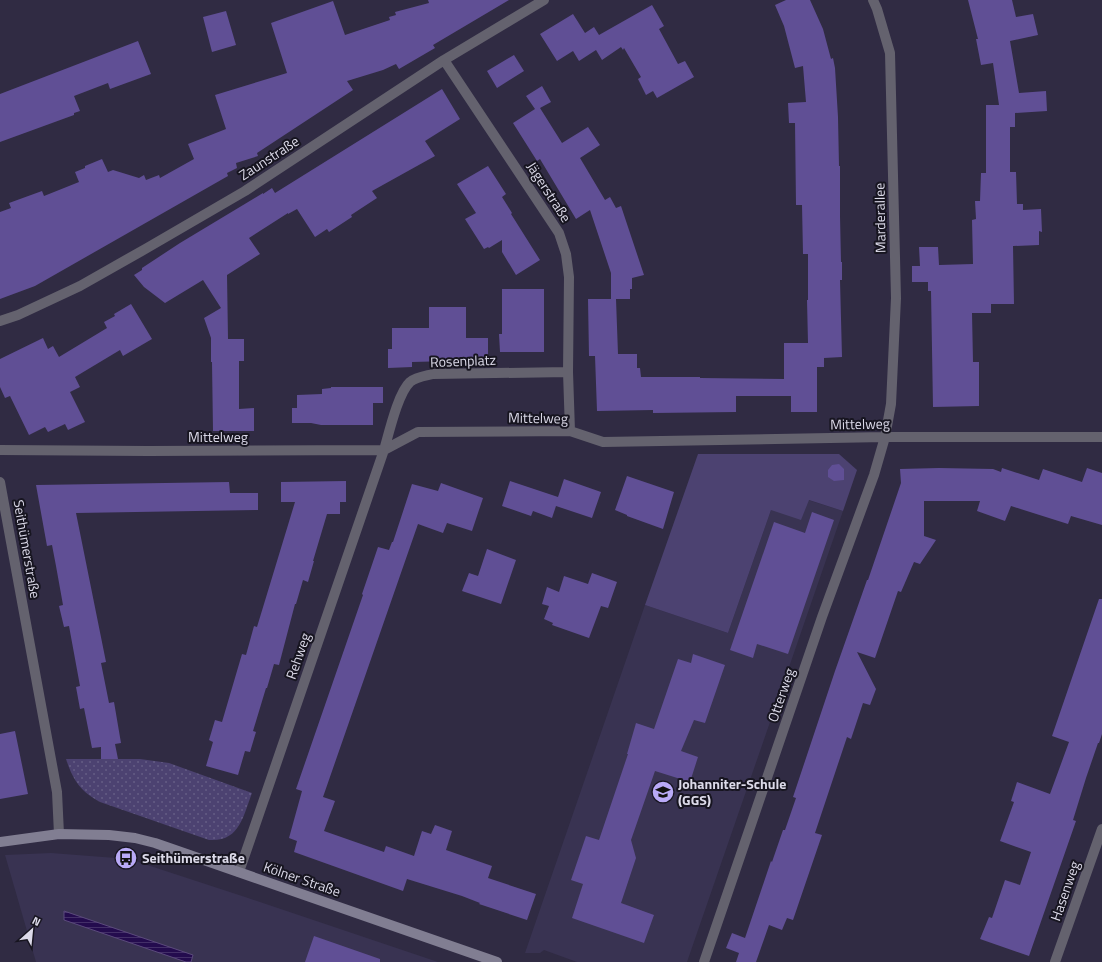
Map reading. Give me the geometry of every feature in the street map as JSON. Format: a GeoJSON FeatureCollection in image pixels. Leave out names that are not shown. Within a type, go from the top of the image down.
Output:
{"type":"FeatureCollection","features":[{"type":"Feature","properties":{"kind":"street","name":"Zaunstraße"},"geometry":{"type":"LineString","coordinates":[[0,321],[18,315],[80,286],[245,191],[444,60],[544,0]]}},
{"type":"Feature","properties":{"kind":"street","name":"Marderallee"},"geometry":{"type":"LineString","coordinates":[[873,0],[890,53],[896,298],[891,404],[885,437]]}},
{"type":"Feature","properties":{"kind":"street","name":"Jägerstraße"},"geometry":{"type":"LineString","coordinates":[[444,60],[559,233],[566,254],[569,277],[568,372],[570,431]]}},
{"type":"Feature","properties":{"kind":"street","name":"Rosenplatz"},"geometry":{"type":"LineString","coordinates":[[384,450],[401,395],[410,382],[419,377],[434,374],[568,372]]}},
{"type":"Feature","properties":{"kind":"street","name":"Mittelweg"},"geometry":{"type":"LineString","coordinates":[[0,450],[384,450],[418,432],[570,431],[603,442],[885,437],[1102,437]]}},
{"type":"Feature","properties":{"kind":"street","name":"Otterweg"},"geometry":{"type":"LineString","coordinates":[[704,962],[822,618],[874,475],[885,437]]}},
{"type":"Feature","properties":{"kind":"street","name":"Rehweg"},"geometry":{"type":"LineString","coordinates":[[239,872],[384,450]]}},
{"type":"Feature","properties":{"kind":"street","name":"Seithümerstraße"},"geometry":{"type":"LineString","coordinates":[[0,482],[58,792],[59,834]]}},
{"type":"Feature","properties":{"kind":"street","name":"Hasenweg"},"geometry":{"type":"LineString","coordinates":[[1055,962],[1102,829]]}},
{"type":"Feature","properties":{"kind":"street","name":"Kölner Straße"},"geometry":{"type":"LineString","coordinates":[[0,842],[59,834],[109,834],[155,843],[497,962]]}},
{"type":"Feature","properties":{"kind":"shaded area"},"geometry":{"type":"Polygon","coordinates":[[[698,454],[839,454],[857,470],[843,511],[809,500],[801,520],[771,510],[728,633],[645,605],[698,454]]]}},
{"type":"Feature","properties":{"kind":"shaded area","name":"Johanniter-Schule (GGS)"},"geometry":{"type":"Polygon","coordinates":[[[808,500],[843,511],[687,962],[577,962],[544,950],[540,953],[525,953],[645,605],[728,633],[771,510],[808,500]]]}},
{"type":"Feature","properties":{"kind":"shaded area"},"geometry":{"type":"Polygon","coordinates":[[[66,759],[140,759],[169,763],[252,793],[243,819],[234,832],[228,837],[209,840],[100,802],[87,794],[78,784],[71,773],[66,759]]]}},
{"type":"Feature","properties":{"kind":"shaded area"},"geometry":{"type":"Polygon","coordinates":[[[51,853],[129,859],[438,962],[36,962],[5,855],[51,853]]]}},
{"type":"Feature","properties":{"kind":"shaded area"},"geometry":{"type":"Polygon","coordinates":[[[64,911],[193,955],[191,962],[186,962],[64,920],[64,911]]]}},
{"type":"Feature","properties":{"kind":"building"},"geometry":{"type":"Polygon","coordinates":[[[428,0],[509,0],[433,45],[435,48],[399,69],[396,64],[383,70],[347,81],[353,90],[257,153],[258,156],[236,163],[237,168],[227,173],[228,176],[35,286],[0,299],[0,212],[11,208],[9,203],[42,191],[44,196],[79,182],[75,172],[102,159],[108,172],[113,170],[139,178],[144,175],[146,180],[159,175],[160,178],[194,159],[188,144],[226,129],[215,95],[287,73],[271,23],[333,1],[345,35],[390,20],[389,17],[396,15],[395,12],[429,3],[428,0]]]}},
{"type":"Feature","properties":{"kind":"building"},"geometry":{"type":"Polygon","coordinates":[[[786,0],[810,0],[823,29],[835,68],[840,166],[842,262],[842,280],[840,280],[842,357],[824,358],[824,367],[817,367],[817,412],[791,412],[791,396],[736,396],[736,412],[653,413],[653,410],[597,411],[595,356],[589,356],[588,299],[611,299],[611,273],[590,210],[576,219],[540,159],[537,161],[513,123],[535,109],[526,96],[542,86],[551,102],[540,108],[562,143],[588,127],[600,145],[580,158],[605,200],[610,197],[616,208],[621,206],[644,275],[632,278],[630,299],[616,299],[618,354],[637,354],[637,368],[640,368],[641,377],[784,379],[784,343],[808,343],[808,254],[803,254],[802,205],[796,205],[795,123],[789,123],[788,103],[806,102],[803,66],[795,68],[784,26],[775,5],[786,0]]]}},
{"type":"Feature","properties":{"kind":"building"},"geometry":{"type":"Polygon","coordinates":[[[968,0],[1012,0],[1016,17],[1033,14],[1038,35],[1010,41],[1019,93],[1046,91],[1047,111],[1015,113],[1015,127],[1010,127],[1010,172],[1016,172],[1017,204],[1023,204],[1023,210],[1041,209],[1042,232],[1039,231],[1039,245],[1013,246],[1014,304],[991,304],[991,313],[972,313],[973,362],[979,362],[979,406],[933,407],[931,291],[928,291],[928,282],[912,282],[912,266],[920,266],[919,247],[938,247],[939,265],[973,264],[972,220],[976,219],[975,201],[980,201],[981,173],[986,173],[986,105],[999,105],[993,63],[981,65],[976,39],[978,39],[968,0]]]}},
{"type":"Feature","properties":{"kind":"building"},"geometry":{"type":"Polygon","coordinates":[[[652,5],[664,26],[659,29],[678,64],[685,61],[694,77],[657,98],[653,91],[646,95],[638,79],[641,77],[624,48],[623,50],[621,47],[602,60],[596,50],[579,61],[573,51],[557,61],[540,34],[573,14],[585,33],[594,27],[599,35],[652,5]]]}},
{"type":"Feature","properties":{"kind":"building"},"geometry":{"type":"Polygon","coordinates":[[[226,11],[236,45],[212,52],[203,17],[226,11]]]}},
{"type":"Feature","properties":{"kind":"building"},"geometry":{"type":"Polygon","coordinates":[[[138,41],[151,74],[110,89],[108,83],[74,96],[80,111],[74,113],[74,115],[0,142],[0,94],[138,41]]]}},
{"type":"Feature","properties":{"kind":"building"},"geometry":{"type":"Polygon","coordinates":[[[514,55],[524,71],[497,88],[487,71],[514,55]]]}},
{"type":"Feature","properties":{"kind":"building"},"geometry":{"type":"Polygon","coordinates":[[[442,89],[460,119],[425,141],[435,156],[372,191],[377,198],[329,232],[327,229],[315,237],[297,209],[288,213],[249,238],[260,254],[227,275],[228,339],[244,339],[244,361],[239,361],[239,409],[254,408],[254,431],[213,431],[211,338],[204,318],[221,308],[203,280],[165,303],[144,287],[134,275],[180,243],[272,188],[275,193],[442,89]]]}},
{"type":"Feature","properties":{"kind":"building"},"geometry":{"type":"Polygon","coordinates":[[[488,166],[506,194],[502,197],[512,213],[511,214],[540,260],[516,275],[502,252],[502,240],[489,248],[484,249],[465,219],[476,213],[457,184],[488,166]]]}},
{"type":"Feature","properties":{"kind":"building"},"geometry":{"type":"Polygon","coordinates":[[[502,289],[544,289],[544,352],[500,352],[499,334],[502,334],[502,289]]]}},
{"type":"Feature","properties":{"kind":"building"},"geometry":{"type":"Polygon","coordinates":[[[131,304],[152,339],[123,356],[120,350],[75,377],[80,387],[70,392],[85,422],[68,430],[65,424],[48,432],[45,427],[29,435],[10,396],[5,398],[0,387],[0,359],[43,338],[48,349],[53,346],[59,357],[107,328],[104,322],[131,304]]]}},
{"type":"Feature","properties":{"kind":"building"},"geometry":{"type":"Polygon","coordinates":[[[429,307],[466,307],[466,338],[488,338],[488,360],[412,362],[412,367],[388,368],[388,349],[392,349],[392,328],[429,328],[429,307]]]}},
{"type":"Feature","properties":{"kind":"building"},"geometry":{"type":"Polygon","coordinates":[[[331,387],[383,387],[383,403],[373,403],[373,425],[321,425],[311,423],[292,423],[292,408],[297,408],[297,395],[322,394],[322,389],[331,387]]]}},
{"type":"Feature","properties":{"kind":"building"},"geometry":{"type":"Polygon","coordinates":[[[839,464],[844,469],[844,480],[834,481],[828,477],[828,470],[832,465],[839,464]]]}},
{"type":"Feature","properties":{"kind":"building"},"geometry":{"type":"Polygon","coordinates":[[[1002,468],[1039,480],[1043,469],[1082,482],[1087,468],[1102,473],[1102,525],[1071,516],[1068,524],[1011,506],[1005,521],[977,511],[980,501],[924,501],[924,536],[936,540],[920,564],[914,562],[901,592],[898,591],[875,658],[857,652],[876,689],[870,705],[863,703],[851,739],[847,737],[815,833],[822,835],[793,920],[787,918],[782,930],[769,925],[756,962],[736,962],[739,953],[726,948],[732,933],[745,938],[771,861],[772,862],[783,830],[785,830],[796,798],[793,797],[835,671],[901,483],[900,469],[993,469],[1001,472],[1002,468]]]}},
{"type":"Feature","properties":{"kind":"building"},"geometry":{"type":"Polygon","coordinates":[[[627,476],[674,492],[663,529],[615,510],[627,476]]]}},
{"type":"Feature","properties":{"kind":"building"},"geometry":{"type":"Polygon","coordinates":[[[564,479],[601,492],[592,518],[556,506],[552,518],[533,511],[531,516],[502,506],[510,481],[558,497],[564,479]]]}},
{"type":"Feature","properties":{"kind":"building"},"geometry":{"type":"Polygon","coordinates":[[[346,481],[346,502],[340,502],[340,514],[327,514],[308,582],[303,580],[279,665],[274,664],[266,688],[253,731],[256,732],[250,752],[245,751],[238,775],[206,766],[213,742],[209,740],[215,720],[222,722],[242,654],[246,655],[254,626],[257,627],[295,502],[281,502],[281,482],[346,481]]]}},
{"type":"Feature","properties":{"kind":"building"},"geometry":{"type":"Polygon","coordinates":[[[229,482],[230,493],[258,493],[258,510],[76,513],[106,662],[101,663],[109,703],[114,702],[121,743],[115,744],[118,759],[101,759],[101,747],[92,748],[84,708],[80,709],[76,687],[80,686],[69,626],[64,627],[59,606],[63,605],[56,566],[52,545],[47,546],[36,485],[229,482]]]}},
{"type":"Feature","properties":{"kind":"building"},"geometry":{"type":"Polygon","coordinates":[[[441,483],[483,498],[472,531],[447,523],[443,533],[418,524],[323,797],[335,801],[324,831],[384,852],[386,846],[414,856],[422,831],[431,834],[435,825],[452,831],[446,850],[492,866],[488,878],[536,894],[527,920],[479,904],[480,903],[462,896],[407,879],[403,891],[294,852],[297,841],[289,838],[302,791],[296,789],[378,547],[389,550],[412,484],[438,491],[441,483]]]}},
{"type":"Feature","properties":{"kind":"building"},"geometry":{"type":"Polygon","coordinates":[[[812,512],[834,520],[788,654],[757,644],[753,658],[730,650],[774,522],[805,533],[812,512]]]}},
{"type":"Feature","properties":{"kind":"building"},"geometry":{"type":"Polygon","coordinates":[[[487,549],[516,560],[501,604],[462,591],[469,573],[478,576],[487,549]]]}},
{"type":"Feature","properties":{"kind":"building"},"geometry":{"type":"Polygon","coordinates":[[[592,573],[617,582],[608,608],[601,606],[589,638],[552,625],[553,623],[544,619],[549,606],[542,604],[547,587],[559,592],[564,576],[588,584],[592,573]]]}},
{"type":"Feature","properties":{"kind":"building"},"geometry":{"type":"Polygon","coordinates":[[[1099,599],[1102,599],[1102,734],[1073,820],[1076,821],[1029,956],[980,939],[989,917],[992,918],[1005,880],[1020,885],[1031,852],[1000,841],[1014,802],[1011,801],[1017,782],[1050,794],[1069,742],[1052,736],[1099,599]]]}},
{"type":"Feature","properties":{"kind":"building"},"geometry":{"type":"Polygon","coordinates":[[[693,654],[725,665],[705,723],[694,720],[681,751],[698,757],[690,782],[655,771],[631,840],[636,858],[621,903],[654,915],[644,943],[572,918],[583,884],[571,880],[586,836],[599,840],[628,754],[636,723],[654,729],[678,659],[691,663],[693,654]]]}},
{"type":"Feature","properties":{"kind":"building"},"geometry":{"type":"Polygon","coordinates":[[[15,731],[28,794],[0,799],[0,734],[15,731]]]}},
{"type":"Feature","properties":{"kind":"building"},"geometry":{"type":"Polygon","coordinates":[[[314,936],[380,959],[380,962],[305,962],[314,936]]]}},
{"type":"Feature","properties":{"kind":"place","name":"Johanniter-Schule (GGS)"},"geometry":{"type":"Point","coordinates":[663,792]}},
{"type":"Feature","properties":{"kind":"place","name":"Seithümerstraße"},"geometry":{"type":"Point","coordinates":[126,858]}}]}
